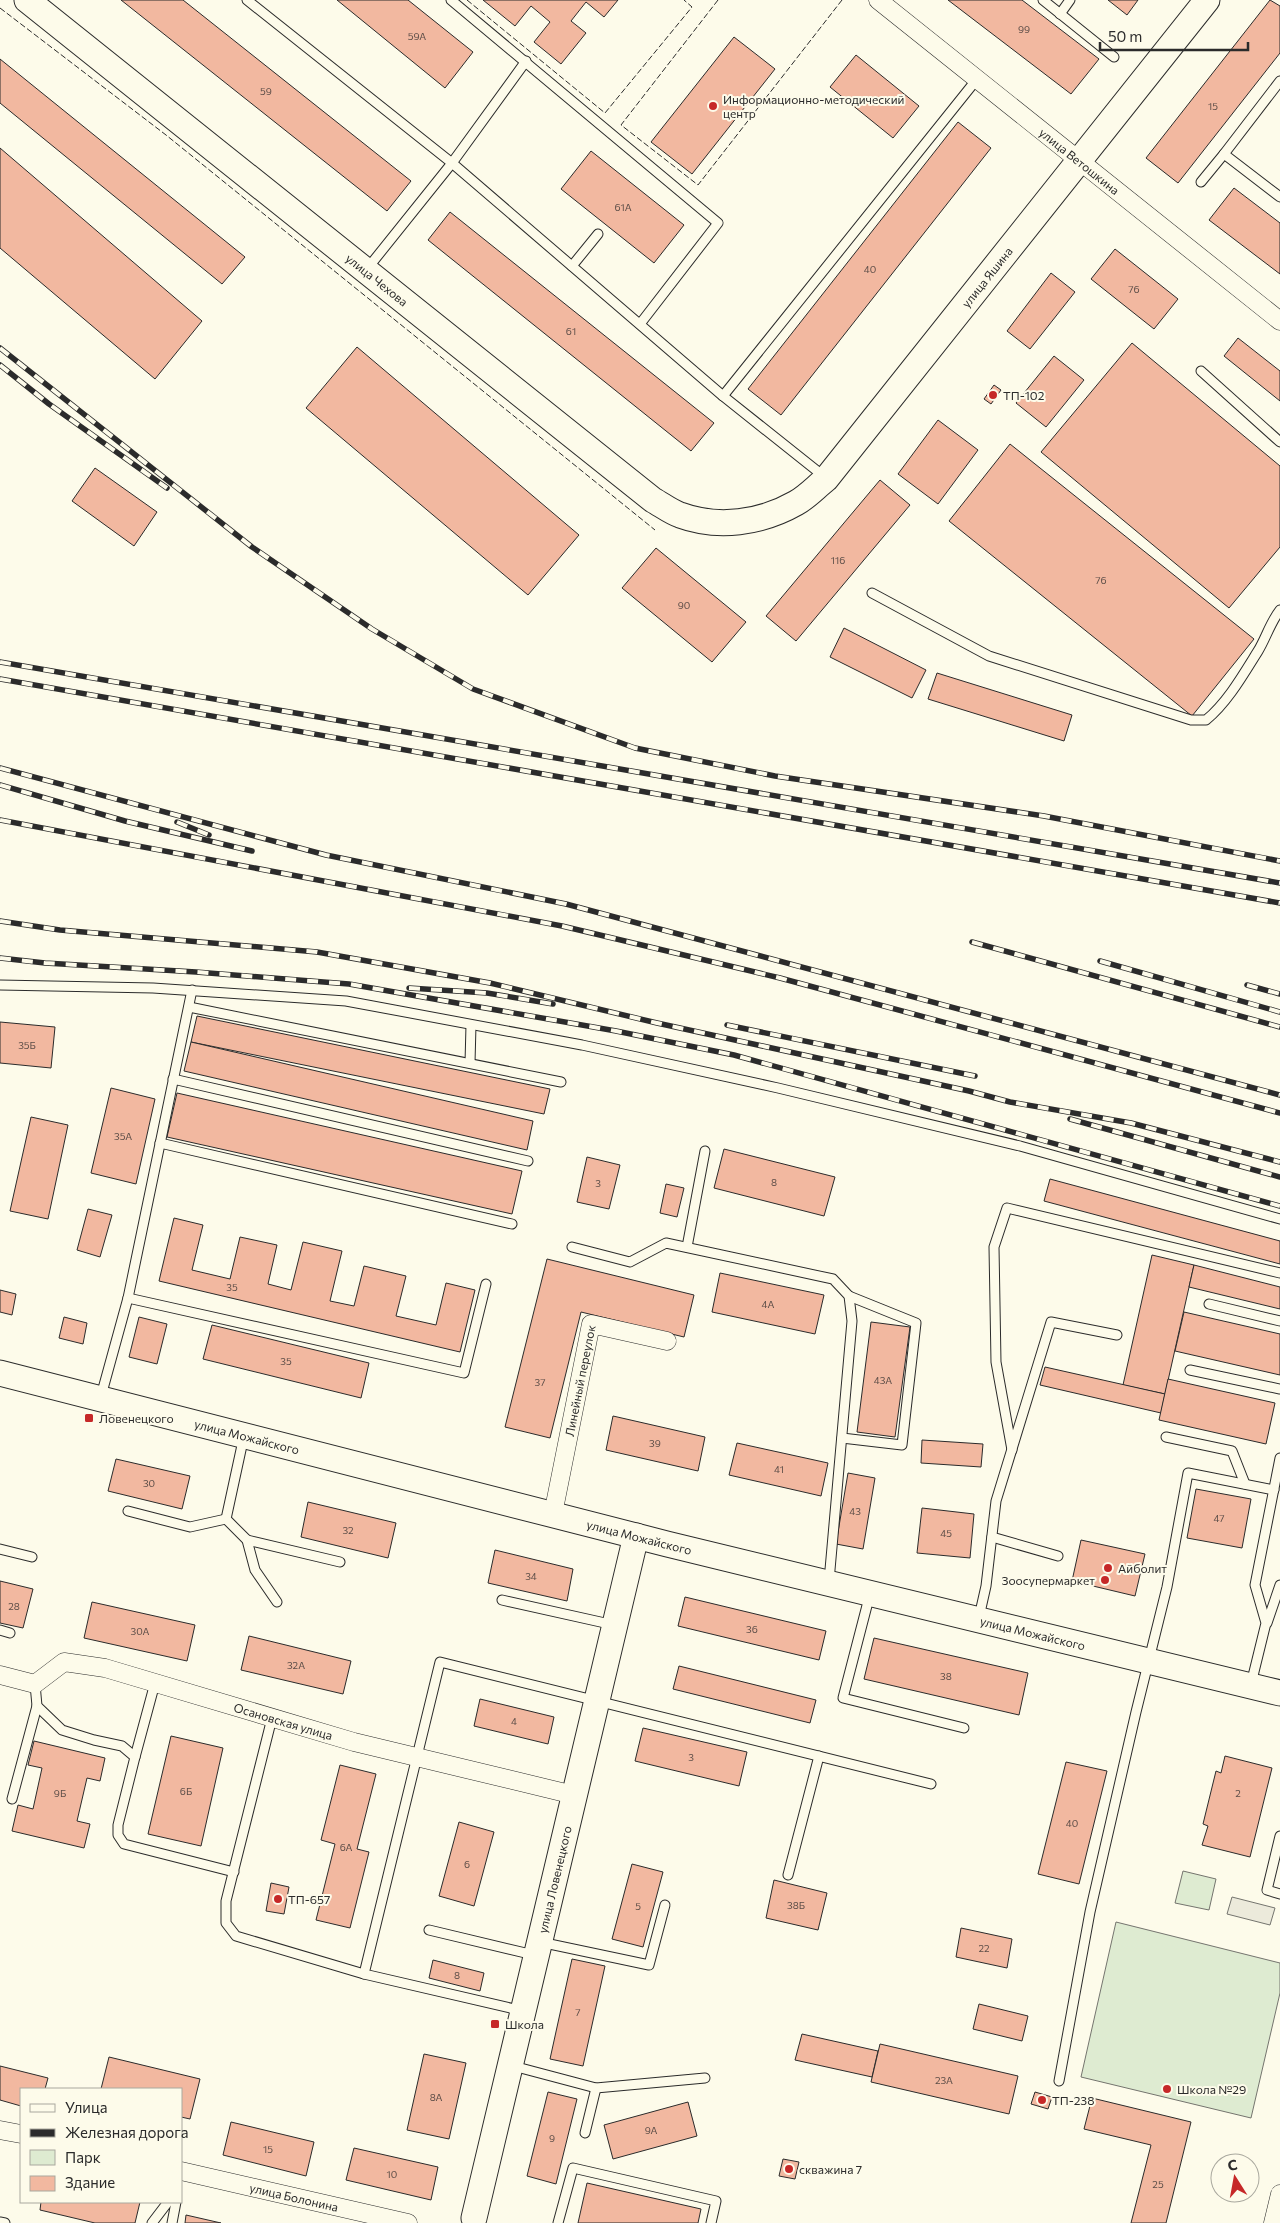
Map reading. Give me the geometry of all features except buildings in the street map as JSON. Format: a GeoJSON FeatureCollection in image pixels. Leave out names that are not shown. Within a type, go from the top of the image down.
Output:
{"type":"FeatureCollection","features":[{"type":"Feature","properties":{"kind":"street","name":"улица Ветошкина"},"geometry":{"type":"LineString","coordinates":[[878,0],[1280,320]]}},
{"type":"Feature","properties":{"kind":"street","name":"улица Яшина"},"geometry":{"type":"LineString","coordinates":[[741,523],[771,516],[798,502],[826,479],[1207,0]]}},
{"type":"Feature","properties":{"kind":"street","name":"улица Чехова"},"geometry":{"type":"LineString","coordinates":[[37,3],[653,500],[680,515],[695,519],[709,522],[741,523]]}},
{"type":"Feature","properties":{"kind":"street","name":"Линейный переулок"},"geometry":{"type":"LineString","coordinates":[[553,1514],[591,1324],[667,1341]]}},
{"type":"Feature","properties":{"kind":"street","name":"улица Можайского"},"geometry":{"type":"LineString","coordinates":[[0,1373],[636,1536],[1280,1693]]}},
{"type":"Feature","properties":{"kind":"street","name":"улица Ловенецкого"},"geometry":{"type":"LineString","coordinates":[[474,2221],[636,1536]]}},
{"type":"Feature","properties":{"kind":"street","name":"Осановская улица"},"geometry":{"type":"LineString","coordinates":[[35,1684],[64,1662],[105,1668],[354,1742],[574,1795]]}},
{"type":"Feature","properties":{"kind":"street"},"geometry":{"type":"LineString","coordinates":[[0,1675],[35,1684]]}},
{"type":"Feature","properties":{"kind":"street"},"geometry":{"type":"LineString","coordinates":[[0,2130],[20,2134]]}},
{"type":"Feature","properties":{"kind":"street","name":"улица Болонина"},"geometry":{"type":"LineString","coordinates":[[183,2175],[408,2223]]}},
{"type":"Feature","properties":{"kind":"street"},"geometry":{"type":"LineString","coordinates":[[1273,2223],[1280,2194]]}},
{"type":"Feature","properties":{"kind":"lane"},"geometry":{"type":"LineString","coordinates":[[247,0],[452,163],[723,396],[826,479]]}},
{"type":"Feature","properties":{"kind":"lane"},"geometry":{"type":"LineString","coordinates":[[451,0],[718,223],[640,324]]}},
{"type":"Feature","properties":{"kind":"lane"},"geometry":{"type":"LineString","coordinates":[[1043,0],[1114,57]]}},
{"type":"Feature","properties":{"kind":"lane"},"geometry":{"type":"LineString","coordinates":[[1060,14],[1070,0]]}},
{"type":"Feature","properties":{"kind":"lane"},"geometry":{"type":"LineString","coordinates":[[366,269],[452,163],[526,61]]}},
{"type":"Feature","properties":{"kind":"lane"},"geometry":{"type":"LineString","coordinates":[[723,396],[977,80]]}},
{"type":"Feature","properties":{"kind":"lane"},"geometry":{"type":"LineString","coordinates":[[1201,182],[1280,81]]}},
{"type":"Feature","properties":{"kind":"lane"},"geometry":{"type":"LineString","coordinates":[[1224,154],[1280,197]]}},
{"type":"Feature","properties":{"kind":"lane"},"geometry":{"type":"LineString","coordinates":[[572,266],[598,234]]}},
{"type":"Feature","properties":{"kind":"lane"},"geometry":{"type":"LineString","coordinates":[[1201,371],[1280,442]]}},
{"type":"Feature","properties":{"kind":"lane"},"geometry":{"type":"LineString","coordinates":[[872,593],[989,656],[1191,720],[1206,720],[1217,711],[1259,650],[1272,621],[1280,610]]}},
{"type":"Feature","properties":{"kind":"lane"},"geometry":{"type":"LineString","coordinates":[[0,985],[192,990],[346,1001],[592,1047],[914,1121],[1020,1146],[1280,1218]]}},
{"type":"Feature","properties":{"kind":"lane"},"geometry":{"type":"LineString","coordinates":[[100,1399],[110,1370],[128,1298],[192,990]]}},
{"type":"Feature","properties":{"kind":"lane"},"geometry":{"type":"LineString","coordinates":[[189,1007],[561,1082]]}},
{"type":"Feature","properties":{"kind":"lane"},"geometry":{"type":"LineString","coordinates":[[470,1025],[470,1064]]}},
{"type":"Feature","properties":{"kind":"lane"},"geometry":{"type":"LineString","coordinates":[[173,1079],[528,1161]]}},
{"type":"Feature","properties":{"kind":"lane"},"geometry":{"type":"LineString","coordinates":[[160,1143],[512,1224]]}},
{"type":"Feature","properties":{"kind":"lane"},"geometry":{"type":"LineString","coordinates":[[686,1247],[705,1151]]}},
{"type":"Feature","properties":{"kind":"lane"},"geometry":{"type":"LineString","coordinates":[[1012,1450],[996,1362],[994,1246],[1007,1208],[1280,1273]]}},
{"type":"Feature","properties":{"kind":"lane"},"geometry":{"type":"LineString","coordinates":[[572,1247],[630,1262],[666,1243],[833,1278],[849,1296],[916,1323],[902,1445],[842,1438]]}},
{"type":"Feature","properties":{"kind":"lane"},"geometry":{"type":"LineString","coordinates":[[128,1298],[464,1373],[486,1284]]}},
{"type":"Feature","properties":{"kind":"lane"},"geometry":{"type":"LineString","coordinates":[[829,1584],[852,1321],[849,1296]]}},
{"type":"Feature","properties":{"kind":"lane"},"geometry":{"type":"LineString","coordinates":[[1208,1304],[1280,1321]]}},
{"type":"Feature","properties":{"kind":"lane"},"geometry":{"type":"LineString","coordinates":[[978,1620],[986,1586],[996,1501],[1051,1322],[1117,1335]]}},
{"type":"Feature","properties":{"kind":"lane"},"geometry":{"type":"LineString","coordinates":[[1190,1370],[1280,1389]]}},
{"type":"Feature","properties":{"kind":"lane"},"geometry":{"type":"LineString","coordinates":[[226,1518],[244,1436]]}},
{"type":"Feature","properties":{"kind":"lane"},"geometry":{"type":"LineString","coordinates":[[1166,1437],[1232,1451],[1245,1484]]}},
{"type":"Feature","properties":{"kind":"lane"},"geometry":{"type":"LineString","coordinates":[[1266,1623],[1255,1584],[1280,1458]]}},
{"type":"Feature","properties":{"kind":"lane"},"geometry":{"type":"LineString","coordinates":[[1060,2081],[1090,1912],[1167,1587],[1188,1473],[1274,1490]]}},
{"type":"Feature","properties":{"kind":"lane"},"geometry":{"type":"LineString","coordinates":[[128,1511],[190,1527],[226,1518]]}},
{"type":"Feature","properties":{"kind":"lane"},"geometry":{"type":"LineString","coordinates":[[226,1518],[247,1540],[255,1570],[277,1602]]}},
{"type":"Feature","properties":{"kind":"lane"},"geometry":{"type":"LineString","coordinates":[[992,1537],[1058,1556]]}},
{"type":"Feature","properties":{"kind":"lane"},"geometry":{"type":"LineString","coordinates":[[247,1540],[340,1562]]}},
{"type":"Feature","properties":{"kind":"lane"},"geometry":{"type":"LineString","coordinates":[[0,1549],[32,1557]]}},
{"type":"Feature","properties":{"kind":"lane"},"geometry":{"type":"LineString","coordinates":[[1251,1686],[1266,1623],[1280,1585]]}},
{"type":"Feature","properties":{"kind":"lane"},"geometry":{"type":"LineString","coordinates":[[870,1594],[843,1698],[964,1728]]}},
{"type":"Feature","properties":{"kind":"lane"},"geometry":{"type":"LineString","coordinates":[[502,1600],[615,1625]]}},
{"type":"Feature","properties":{"kind":"lane"},"geometry":{"type":"LineString","coordinates":[[0,1630],[10,1633]]}},
{"type":"Feature","properties":{"kind":"lane"},"geometry":{"type":"LineString","coordinates":[[364,1974],[440,1662],[931,1784]]}},
{"type":"Feature","properties":{"kind":"lane"},"geometry":{"type":"LineString","coordinates":[[155,1683],[118,1825],[118,1835],[124,1844],[234,1872]]}},
{"type":"Feature","properties":{"kind":"lane"},"geometry":{"type":"LineString","coordinates":[[12,1798],[38,1706],[35,1684]]}},
{"type":"Feature","properties":{"kind":"lane"},"geometry":{"type":"LineString","coordinates":[[38,1706],[62,1730],[122,1746],[135,1758]]}},
{"type":"Feature","properties":{"kind":"lane"},"geometry":{"type":"LineString","coordinates":[[272,1718],[226,1901],[226,1923],[236,1936],[364,1974],[524,2011]]}},
{"type":"Feature","properties":{"kind":"lane"},"geometry":{"type":"LineString","coordinates":[[788,1875],[819,1756]]}},
{"type":"Feature","properties":{"kind":"lane"},"geometry":{"type":"LineString","coordinates":[[1280,1836],[1266,1890],[1280,1894]]}},
{"type":"Feature","properties":{"kind":"lane"},"geometry":{"type":"LineString","coordinates":[[429,1930],[649,1966],[666,1905]]}},
{"type":"Feature","properties":{"kind":"lane"},"geometry":{"type":"LineString","coordinates":[[510,2066],[596,2088],[705,2078]]}},
{"type":"Feature","properties":{"kind":"lane"},"geometry":{"type":"LineString","coordinates":[[585,2133],[596,2088]]}},
{"type":"Feature","properties":{"kind":"lane"},"geometry":{"type":"LineString","coordinates":[[558,2223],[573,2168],[716,2201],[710,2223]]}},
{"type":"Feature","properties":{"kind":"lane"},"geometry":{"type":"LineString","coordinates":[[152,2223],[167,2203]]}},
{"type":"Feature","properties":{"kind":"lane"},"geometry":{"type":"LineString","coordinates":[[172,2223],[176,2203]]}},
{"type":"Feature","properties":{"kind":"lane"},"geometry":{"type":"LineString","coordinates":[[0,2222],[5,2223]]}},
{"type":"Feature","properties":{"kind":"green space"},"geometry":{"type":"Polygon","coordinates":[[[1183,1871],[1216,1879],[1209,1910],[1175,1903],[1183,1871]]]}},
{"type":"Feature","properties":{"kind":"green space"},"geometry":{"type":"Polygon","coordinates":[[[1116,1922],[1280,1963],[1280,1993],[1251,2118],[1081,2077],[1116,1922]]]}},
{"type":"Feature","properties":{"kind":"shaded area"},"geometry":{"type":"Polygon","coordinates":[[[1232,1897],[1275,1908],[1270,1925],[1227,1914],[1232,1897]]]}},
{"type":"Feature","properties":{"kind":"railway"},"geometry":{"type":"LineString","coordinates":[[0,348],[252,547],[372,629],[473,689],[635,748],[775,776],[1044,816],[1280,861]]}},
{"type":"Feature","properties":{"kind":"railway"},"geometry":{"type":"LineString","coordinates":[[0,365],[49,404],[167,488]]}},
{"type":"Feature","properties":{"kind":"railway"},"geometry":{"type":"LineString","coordinates":[[0,662],[1280,883]]}},
{"type":"Feature","properties":{"kind":"railway"},"geometry":{"type":"LineString","coordinates":[[0,679],[1280,903]]}},
{"type":"Feature","properties":{"kind":"railway"},"geometry":{"type":"LineString","coordinates":[[0,768],[326,855],[566,904],[1280,1095]]}},
{"type":"Feature","properties":{"kind":"railway"},"geometry":{"type":"LineString","coordinates":[[0,785],[125,821],[252,851]]}},
{"type":"Feature","properties":{"kind":"railway"},"geometry":{"type":"LineString","coordinates":[[0,820],[562,926],[780,978],[1280,1113]]}},
{"type":"Feature","properties":{"kind":"railway"},"geometry":{"type":"LineString","coordinates":[[177,822],[209,835]]}},
{"type":"Feature","properties":{"kind":"railway"},"geometry":{"type":"LineString","coordinates":[[0,921],[60,930],[317,952],[490,983],[657,1023],[969,1091],[1010,1102],[1131,1123],[1280,1162]]}},
{"type":"Feature","properties":{"kind":"railway"},"geometry":{"type":"LineString","coordinates":[[972,942],[1280,1027]]}},
{"type":"Feature","properties":{"kind":"railway"},"geometry":{"type":"LineString","coordinates":[[0,958],[45,963],[349,984],[616,1031],[734,1055],[1280,1206]]}},
{"type":"Feature","properties":{"kind":"railway"},"geometry":{"type":"LineString","coordinates":[[1100,961],[1280,1012]]}},
{"type":"Feature","properties":{"kind":"railway"},"geometry":{"type":"LineString","coordinates":[[1247,985],[1280,994]]}},
{"type":"Feature","properties":{"kind":"railway"},"geometry":{"type":"LineString","coordinates":[[409,988],[487,993],[553,1004]]}},
{"type":"Feature","properties":{"kind":"railway"},"geometry":{"type":"LineString","coordinates":[[727,1025],[975,1076]]}},
{"type":"Feature","properties":{"kind":"railway"},"geometry":{"type":"LineString","coordinates":[[1070,1119],[1280,1177]]}},
{"type":"Feature","properties":{"kind":"fence"},"geometry":{"type":"LineString","coordinates":[[467,0],[605,113],[692,7],[684,0]]}},
{"type":"Feature","properties":{"kind":"fence"},"geometry":{"type":"LineString","coordinates":[[718,0],[621,125],[698,185],[842,0]]}},
{"type":"Feature","properties":{"kind":"fence"},"geometry":{"type":"LineString","coordinates":[[0,8],[166,135],[655,530]]}},
{"type":"Feature","properties":{"kind":"place","name":"Информационно-методический центр"},"geometry":{"type":"Point","coordinates":[713,106]}},
{"type":"Feature","properties":{"kind":"place","name":"ТП-102"},"geometry":{"type":"Point","coordinates":[993,395]}},
{"type":"Feature","properties":{"kind":"place","name":"Ловенецкого"},"geometry":{"type":"Point","coordinates":[89,1418]}},
{"type":"Feature","properties":{"kind":"place","name":"Айболит"},"geometry":{"type":"Point","coordinates":[1108,1568]}},
{"type":"Feature","properties":{"kind":"place","name":"Зоосупермаркет"},"geometry":{"type":"Point","coordinates":[1105,1580]}},
{"type":"Feature","properties":{"kind":"place","name":"ТП-657"},"geometry":{"type":"Point","coordinates":[278,1899]}},
{"type":"Feature","properties":{"kind":"place","name":"Школа"},"geometry":{"type":"Point","coordinates":[495,2024]}},
{"type":"Feature","properties":{"kind":"place","name":"Школа №29"},"geometry":{"type":"Point","coordinates":[1167,2089]}},
{"type":"Feature","properties":{"kind":"place","name":"ТП-238"},"geometry":{"type":"Point","coordinates":[1042,2100]}},
{"type":"Feature","properties":{"kind":"place","name":"скважина 7"},"geometry":{"type":"Point","coordinates":[789,2169]}}]}
